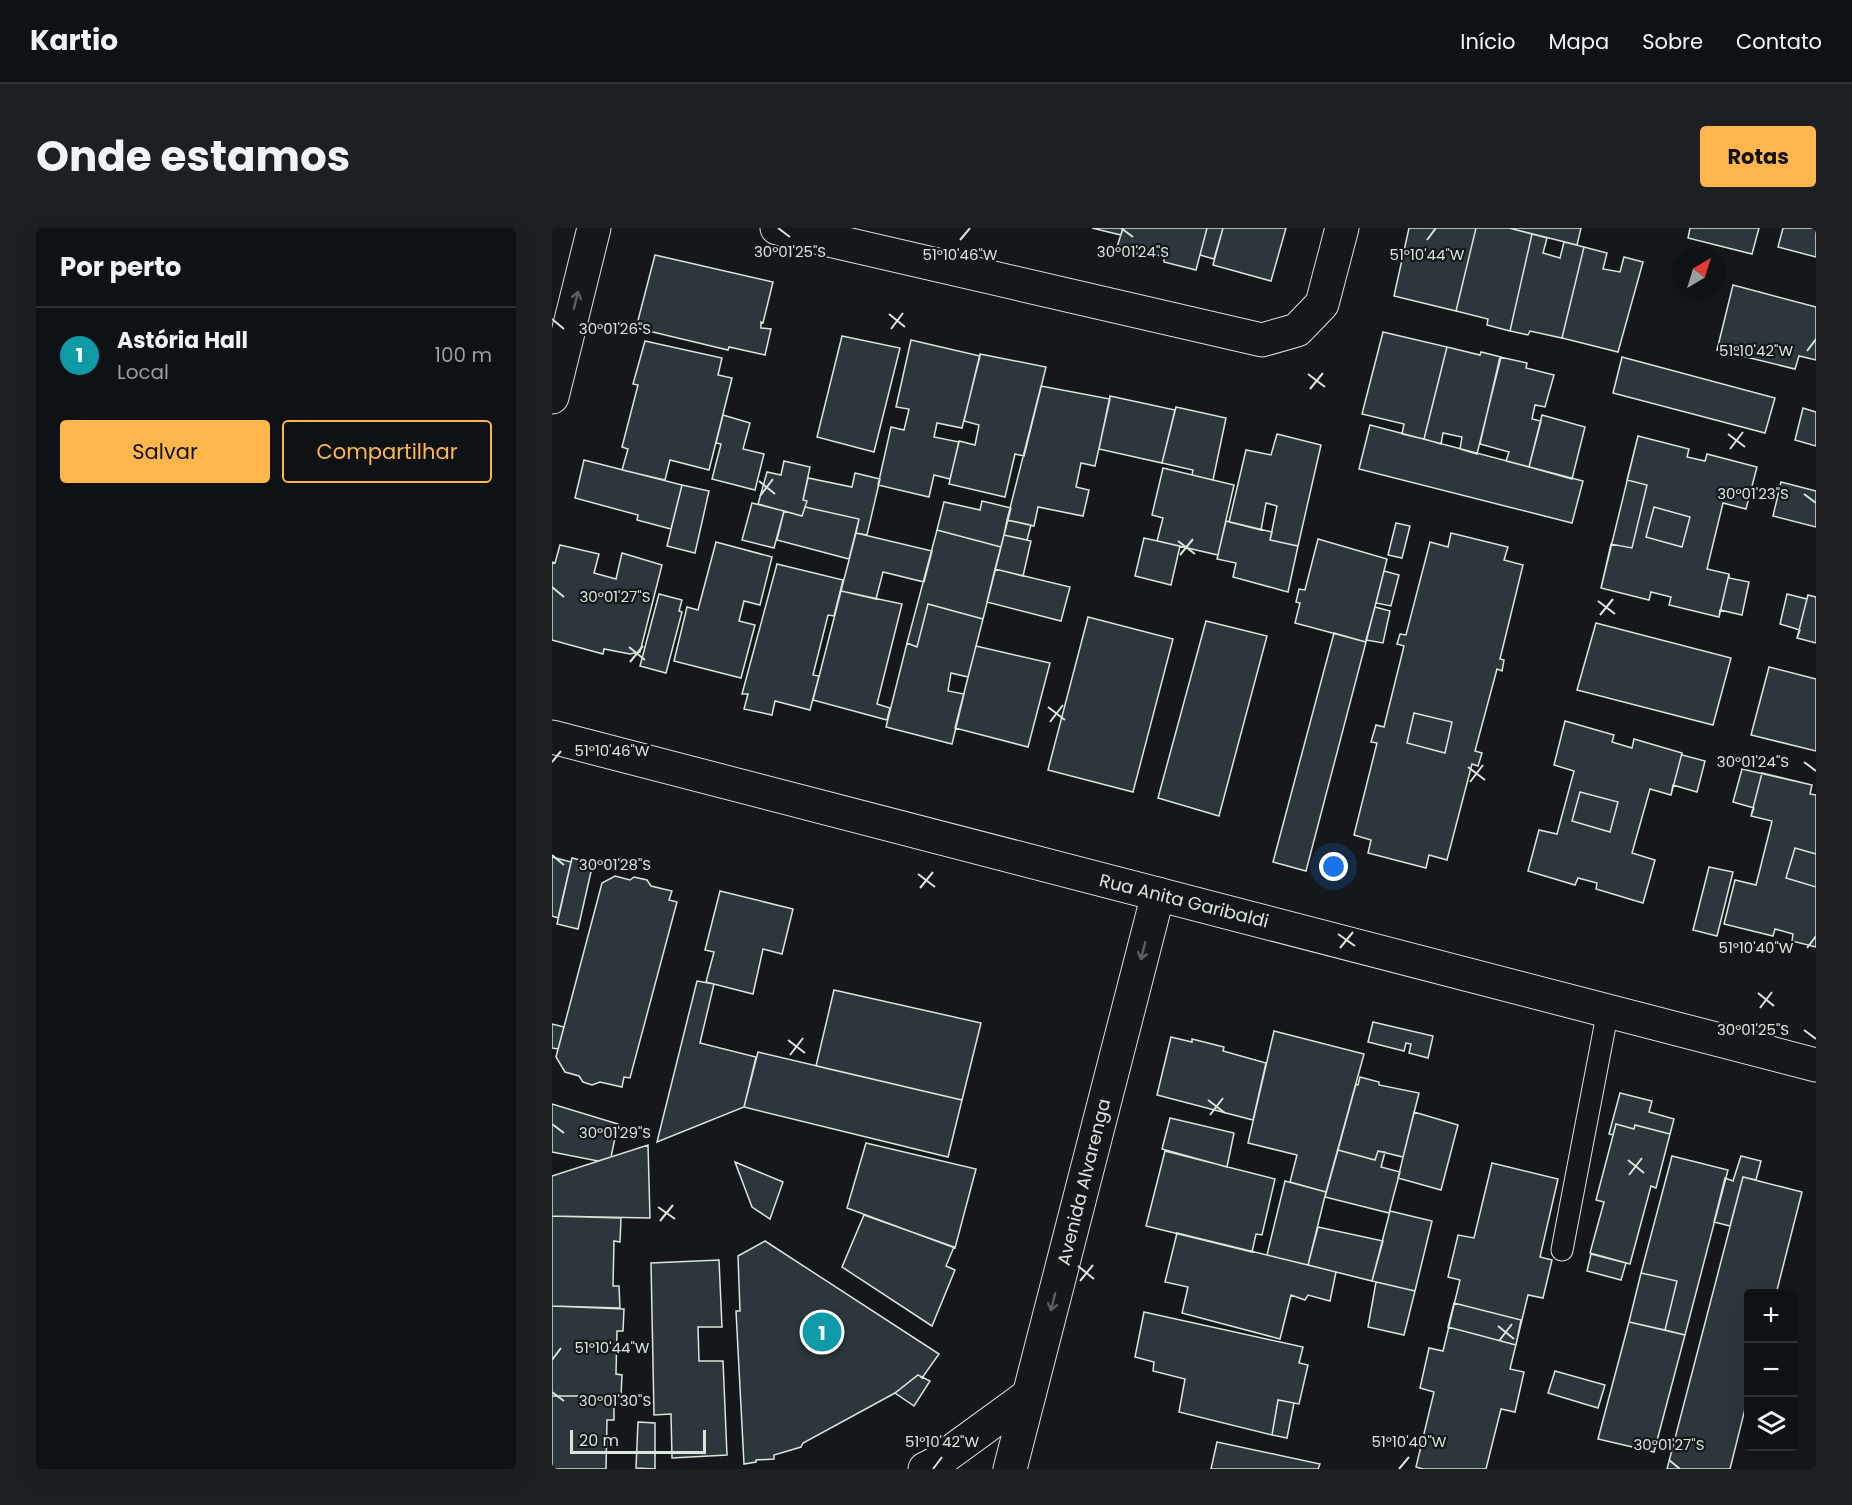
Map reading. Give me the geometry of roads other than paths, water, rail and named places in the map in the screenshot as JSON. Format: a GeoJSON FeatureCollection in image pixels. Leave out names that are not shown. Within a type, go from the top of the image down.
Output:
{"type":"FeatureCollection","features":[{"type":"Feature","properties":{"kind":"main road"},"geometry":{"type":"LineString","coordinates":[[552,398],[594,228]]}},
{"type":"Feature","properties":{"kind":"main road"},"geometry":{"type":"LineString","coordinates":[[777,228],[1262,340],[1297,330],[1322,304],[1342,228]]}},
{"type":"Feature","properties":{"kind":"main road","name":"Rua Anita Garibaldi"},"geometry":{"type":"LineString","coordinates":[[552,737],[1816,1065]]}},
{"type":"Feature","properties":{"kind":"main road","name":"Avenida Alvarenga"},"geometry":{"type":"LineString","coordinates":[[1010,1469],[1158,894]]}},
{"type":"Feature","properties":{"kind":"main road"},"geometry":{"type":"LineString","coordinates":[[925,1469],[1029,1395]]}},
{"type":"Feature","properties":{"kind":"lane"},"geometry":{"type":"LineString","coordinates":[[1562,1250],[1608,1010]]}},
{"type":"Feature","properties":{"kind":"place","name":"Astória Hall"},"geometry":{"type":"Point","coordinates":[822,1332]}}]}
